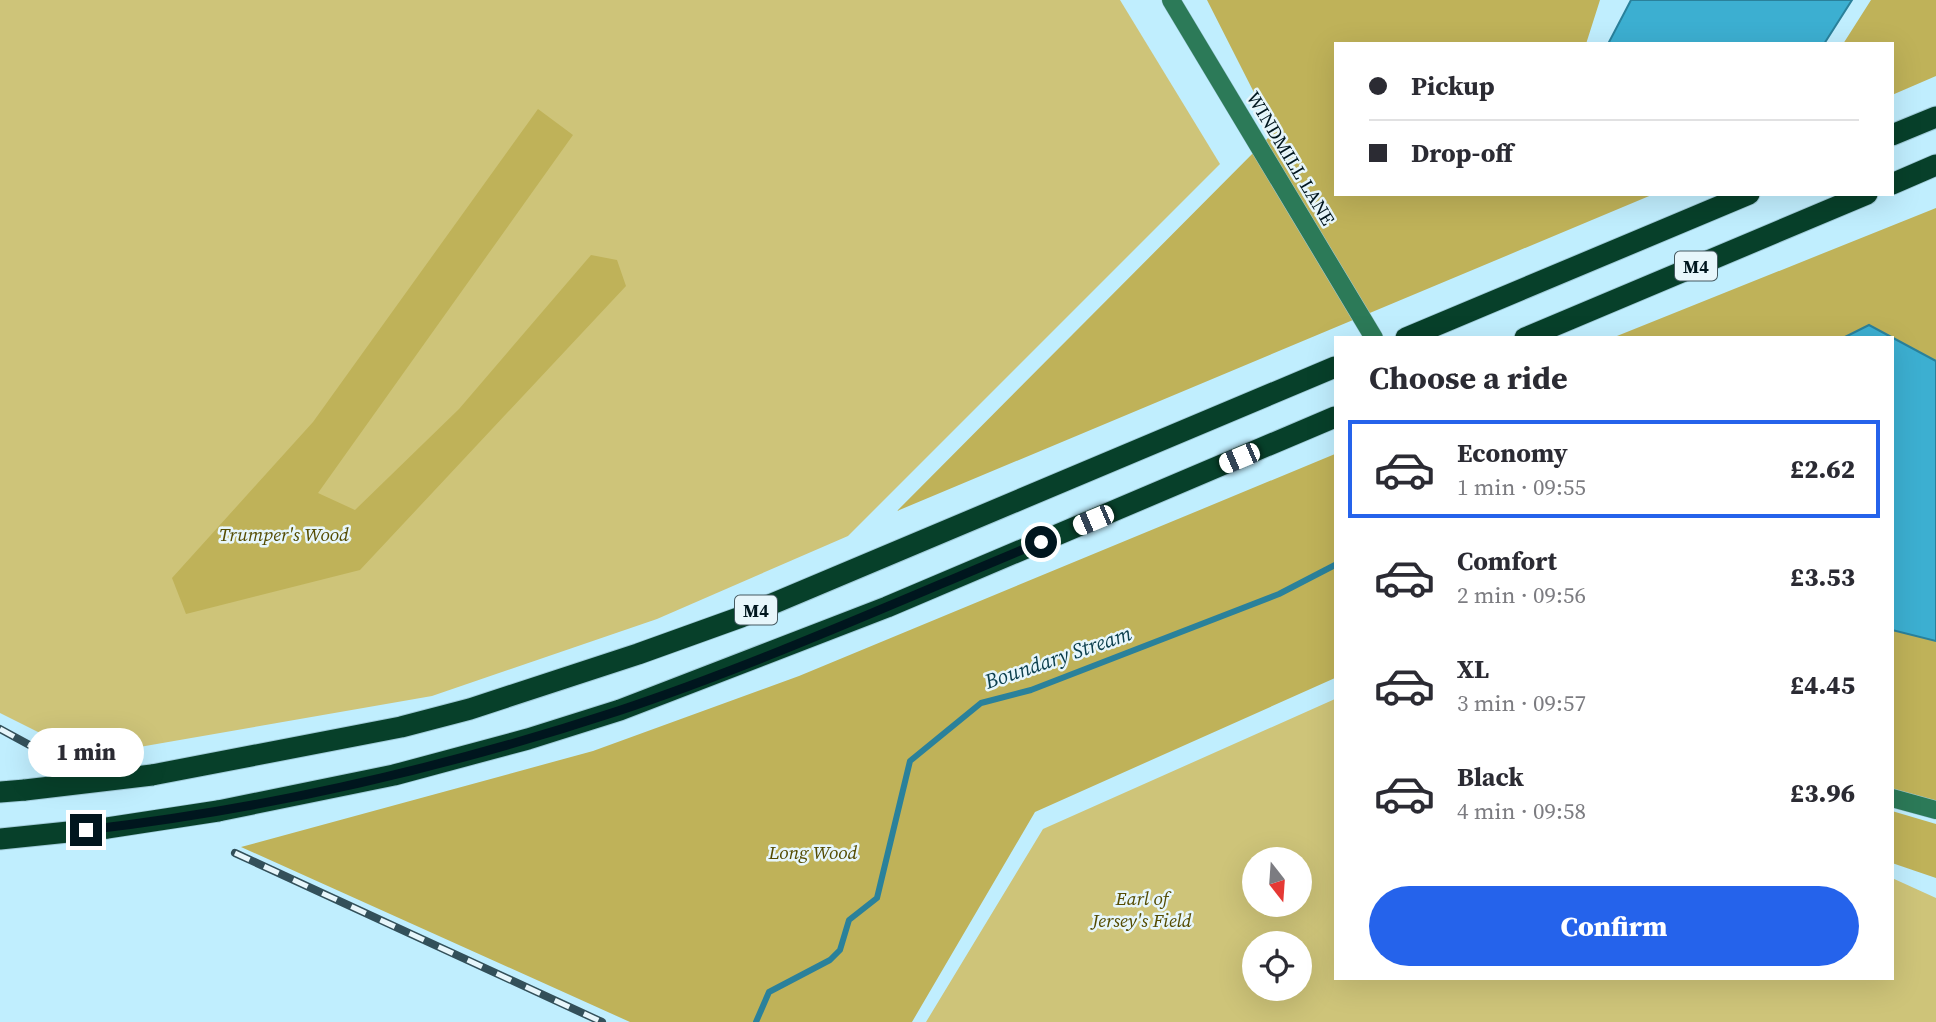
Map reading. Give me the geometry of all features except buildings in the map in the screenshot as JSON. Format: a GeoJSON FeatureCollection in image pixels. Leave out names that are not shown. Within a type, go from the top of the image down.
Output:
{"type":"FeatureCollection","features":[{"type":"Feature","properties":{"kind":"highway"},"geometry":{"type":"LineString","coordinates":[[1894,134],[1936,117]]}},
{"type":"Feature","properties":{"kind":"highway"},"geometry":{"type":"LineString","coordinates":[[1894,183],[1936,165]]}},
{"type":"Feature","properties":{"kind":"highway","name":"M4"},"geometry":{"type":"LineString","coordinates":[[1412,335],[1744,196]]}},
{"type":"Feature","properties":{"kind":"highway","name":"M4"},"geometry":{"type":"LineString","coordinates":[[1530,336],[1862,196]]}},
{"type":"Feature","properties":{"kind":"highway","name":"M4"},"geometry":{"type":"LineString","coordinates":[[0,792],[152,775],[401,727],[470,709],[626,659],[741,617],[1334,367]]}},
{"type":"Feature","properties":{"kind":"highway","name":"M4"},"geometry":{"type":"LineString","coordinates":[[0,839],[107,828],[218,811],[394,775],[528,739],[620,710],[875,612],[1334,417]]}},
{"type":"Feature","properties":{"kind":"main road","name":"WINDMILL LANE"},"geometry":{"type":"LineString","coordinates":[[1171,0],[1373,336]]}},
{"type":"Feature","properties":{"kind":"main road"},"geometry":{"type":"LineString","coordinates":[[1894,799],[1936,810]]}},
{"type":"Feature","properties":{"kind":"green space"},"geometry":{"type":"Polygon","coordinates":[[[0,0],[1120,0],[1220,164],[848,536],[657,619],[432,696],[128,749],[72,749],[0,713],[0,0]]]}},
{"type":"Feature","properties":{"kind":"green space"},"geometry":{"type":"Polygon","coordinates":[[[1207,0],[1600,0],[1587,42],[1334,42],[1334,196],[1649,196],[897,511],[1274,132],[1207,0]]]}},
{"type":"Feature","properties":{"kind":"green space"},"geometry":{"type":"Polygon","coordinates":[[[1871,0],[1936,0],[1936,76],[1894,94],[1894,42],[1844,42],[1871,0]]]}},
{"type":"Feature","properties":{"kind":"green space","name":"Trumper's Wood"},"geometry":{"type":"Polygon","coordinates":[[[538,109],[573,135],[318,493],[355,510],[459,409],[591,255],[617,260],[626,286],[360,570],[186,614],[172,578],[313,422],[538,109]]]}},
{"type":"Feature","properties":{"kind":"green space"},"geometry":{"type":"Polygon","coordinates":[[[1936,208],[1936,361],[1894,336],[1869,325],[1847,336],[1617,336],[1936,208]]]}},
{"type":"Feature","properties":{"kind":"green space","name":"Long Wood"},"geometry":{"type":"Polygon","coordinates":[[[1334,454],[1334,678],[1035,812],[912,1022],[630,1022],[241,847],[593,751],[799,676],[1334,454]]]}},
{"type":"Feature","properties":{"kind":"green space"},"geometry":{"type":"Polygon","coordinates":[[[1894,630],[1936,641],[1936,807],[1894,792],[1894,630]]]}},
{"type":"Feature","properties":{"kind":"green space","name":"Earl of Jersey's Field"},"geometry":{"type":"Polygon","coordinates":[[[1334,699],[1334,980],[1894,980],[1894,879],[1936,898],[1936,1022],[926,1022],[1043,829],[1334,699]]]}},
{"type":"Feature","properties":{"kind":"green space"},"geometry":{"type":"Polygon","coordinates":[[[1894,812],[1936,824],[1936,878],[1894,864],[1894,812]]]}},
{"type":"Feature","properties":{"kind":"water"},"geometry":{"type":"Polygon","coordinates":[[[1631,0],[1852,0],[1825,42],[1609,42],[1631,0]]]}},
{"type":"Feature","properties":{"kind":"water"},"geometry":{"type":"Polygon","coordinates":[[[1869,325],[1889,336],[1847,336],[1869,325]]]}},
{"type":"Feature","properties":{"kind":"water"},"geometry":{"type":"Polygon","coordinates":[[[1894,338],[1936,361],[1936,641],[1894,630],[1894,338]]]}},
{"type":"Feature","properties":{"kind":"waterway","name":"Boundary Stream"},"geometry":{"type":"LineString","coordinates":[[756,1022],[769,992],[830,960],[840,950],[849,920],[877,898],[910,761],[981,703],[1031,690],[1279,594],[1334,566]]}},
{"type":"Feature","properties":{"kind":"railway"},"geometry":{"type":"LineString","coordinates":[[0,729],[35,748]]}},
{"type":"Feature","properties":{"kind":"railway"},"geometry":{"type":"LineString","coordinates":[[235,853],[602,1022]]}},
{"type":"Feature","properties":{"kind":"route"},"geometry":{"type":"LineString","coordinates":[[86,830],[276,801],[394,775],[528,739],[620,710],[757,660],[1041,542]]}}]}
